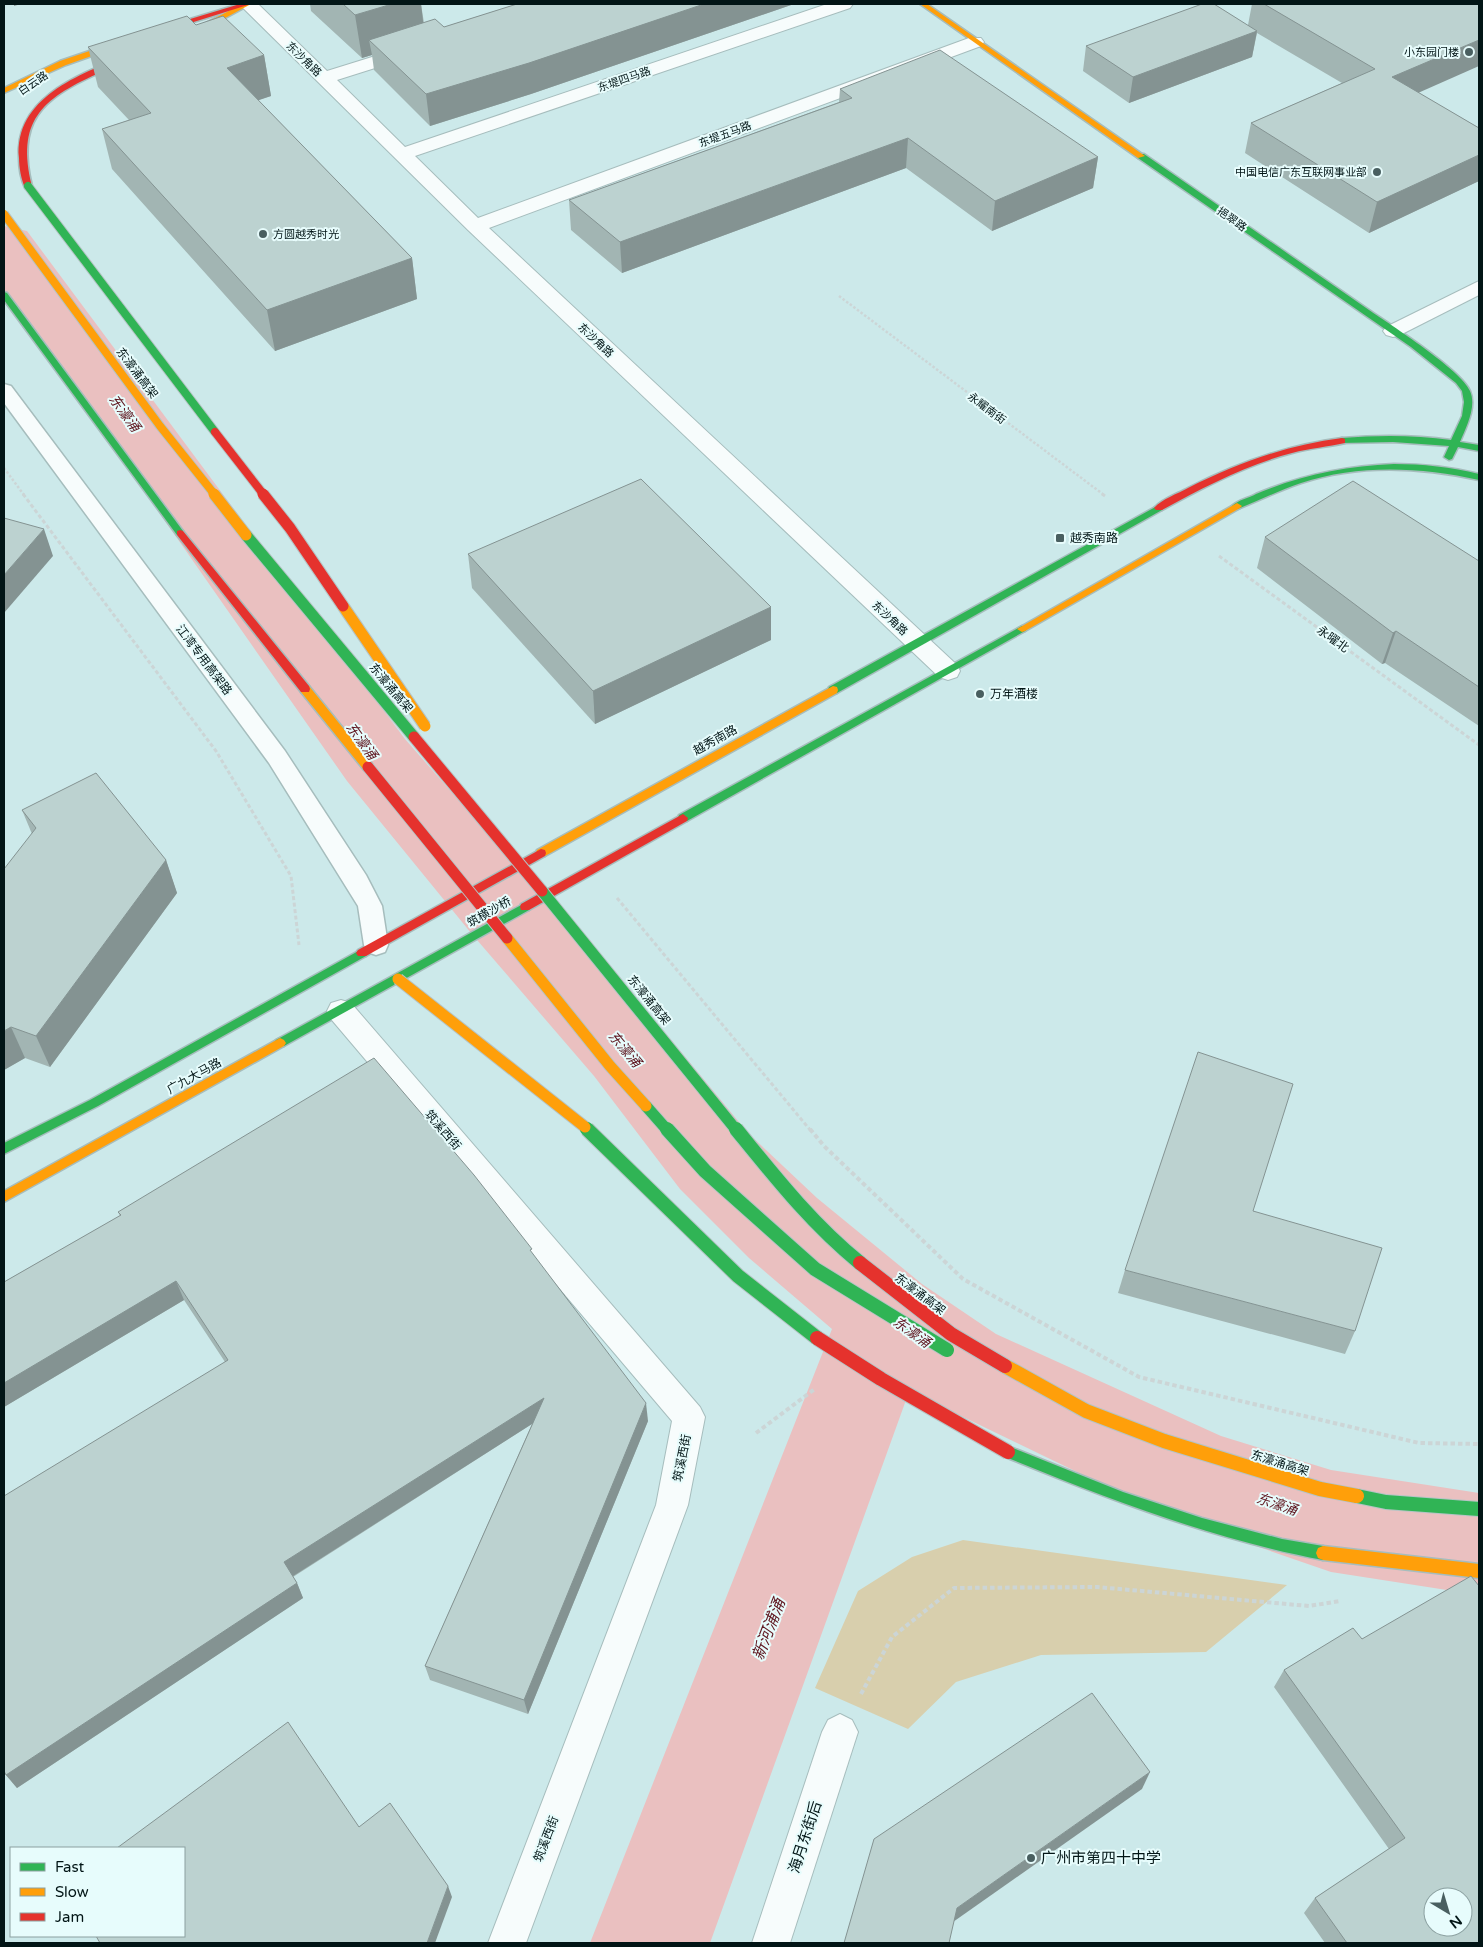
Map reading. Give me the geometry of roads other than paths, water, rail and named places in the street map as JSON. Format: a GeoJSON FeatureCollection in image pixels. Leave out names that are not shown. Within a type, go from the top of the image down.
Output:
{"type":"FeatureCollection","features":[{"type":"Feature","properties":{"kind":"main road"},"geometry":{"type":"LineString","coordinates":[[177,40],[248,4]]}},
{"type":"Feature","properties":{"kind":"main road"},"geometry":{"type":"LineString","coordinates":[[4,91],[63,63],[155,31],[248,4]]}},
{"type":"Feature","properties":{"kind":"main road","name":"挹翠路"},"geometry":{"type":"LineString","coordinates":[[923,4],[1452,374],[1466,388],[1469,407],[1443,470]]}},
{"type":"Feature","properties":{"kind":"main road"},"geometry":{"type":"LineString","coordinates":[[143,53],[67,84],[39,101],[26,120],[18,147],[21,172],[28,186],[55,224],[290,528],[434,739]]}},
{"type":"Feature","properties":{"kind":"main road","name":"白云路"},"geometry":{"type":"LineString","coordinates":[[4,103],[63,63]]}},
{"type":"Feature","properties":{"kind":"main road","name":"东濠涌高架"},"geometry":{"type":"LineString","coordinates":[[4,214],[160,426],[224,507],[794,1199],[833,1241],[890,1289],[951,1334],[1060,1398],[1086,1411],[1164,1441],[1320,1489],[1386,1502],[1479,1509]]}},
{"type":"Feature","properties":{"kind":"main road"},"geometry":{"type":"LineString","coordinates":[[4,295],[190,547],[656,1119],[704,1171],[815,1269],[955,1354]]}},
{"type":"Feature","properties":{"kind":"main road","name":"越秀南路"},"geometry":{"type":"LineString","coordinates":[[376,944],[1212,478],[1255,459],[1350,440],[1396,438],[1456,442],[1479,448]]}},
{"type":"Feature","properties":{"kind":"main road"},"geometry":{"type":"LineString","coordinates":[[948,671],[1231,509],[1307,478],[1361,469],[1418,467],[1479,477]]}},
{"type":"Feature","properties":{"kind":"main road","name":"筑横沙桥"},"geometry":{"type":"LineString","coordinates":[[398,979],[593,868],[948,671]]}},
{"type":"Feature","properties":{"kind":"main road"},"geometry":{"type":"LineString","coordinates":[[445,756],[524,869]]}},
{"type":"Feature","properties":{"kind":"main road","name":"广九大马路"},"geometry":{"type":"LineString","coordinates":[[4,1149],[94,1103],[376,944]]}},
{"type":"Feature","properties":{"kind":"main road"},"geometry":{"type":"LineString","coordinates":[[398,979],[587,1129],[696,1237],[761,1296],[835,1349],[889,1384],[1008,1452],[1102,1492],[1199,1525],[1288,1547],[1479,1572]]}},
{"type":"Feature","properties":{"kind":"main road","name":"广九大马路"},"geometry":{"type":"LineString","coordinates":[[4,1197],[398,979]]}},
{"type":"Feature","properties":{"kind":"main road","name":"东濠涌高架"},"geometry":{"type":"LineString","coordinates":[[1004,1379],[1179,1454],[1260,1480],[1302,1492],[1412,1512],[1479,1515]]}},
{"type":"Feature","properties":{"kind":"street","name":"东沙角路"},"geometry":{"type":"LineString","coordinates":[[248,4],[475,226],[917,644],[948,671]]}},
{"type":"Feature","properties":{"kind":"street","name":"东堤四马路"},"geometry":{"type":"LineString","coordinates":[[403,154],[844,4]]}},
{"type":"Feature","properties":{"kind":"street","name":"东堤五马路"},"geometry":{"type":"LineString","coordinates":[[475,226],[975,42]]}},
{"type":"Feature","properties":{"kind":"street"},"geometry":{"type":"LineString","coordinates":[[324,78],[428,45]]}},
{"type":"Feature","properties":{"kind":"street"},"geometry":{"type":"LineString","coordinates":[[1393,331],[1479,286]]}},
{"type":"Feature","properties":{"kind":"street","name":"筑溪西街"},"geometry":{"type":"LineString","coordinates":[[341,1011],[689,1417],[672,1504],[507,1943]]}},
{"type":"Feature","properties":{"kind":"street","name":"海月东街后"},"geometry":{"type":"LineString","coordinates":[[771,1943],[840,1732]]}},
{"type":"Feature","properties":{"kind":"lane","name":"江湾专用高架路"},"geometry":{"type":"LineString","coordinates":[[4,390],[277,757],[358,882],[370,906],[376,944]]}},
{"type":"Feature","properties":{"kind":"waterway","name":"东濠涌"},"geometry":{"type":"LineString","coordinates":[[4,245],[376,760],[502,909],[626,1050],[714,1161],[783,1228],[887,1315]]}},
{"type":"Feature","properties":{"kind":"waterway","name":"新河浦涌"},"geometry":{"type":"LineString","coordinates":[[650,1943],[887,1315]]}},
{"type":"Feature","properties":{"kind":"waterway","name":"东濠涌"},"geometry":{"type":"LineString","coordinates":[[887,1315],[960,1366],[1203,1480],[1331,1521],[1479,1544]]}},
{"type":"Feature","properties":{"kind":"place","name":"小东园门楼"},"geometry":{"type":"Point","coordinates":[1469,52]}},
{"type":"Feature","properties":{"kind":"place","name":"中国电信广东互联网事业部"},"geometry":{"type":"Point","coordinates":[1377,172]}},
{"type":"Feature","properties":{"kind":"place","name":"方圆越秀时光"},"geometry":{"type":"Point","coordinates":[263,234]}},
{"type":"Feature","properties":{"kind":"place","name":"越秀南路"},"geometry":{"type":"Point","coordinates":[1060,538]}},
{"type":"Feature","properties":{"kind":"place","name":"万年酒楼"},"geometry":{"type":"Point","coordinates":[980,694]}},
{"type":"Feature","properties":{"kind":"place","name":"广州市第四十中学"},"geometry":{"type":"Point","coordinates":[1031,1858]}}]}
